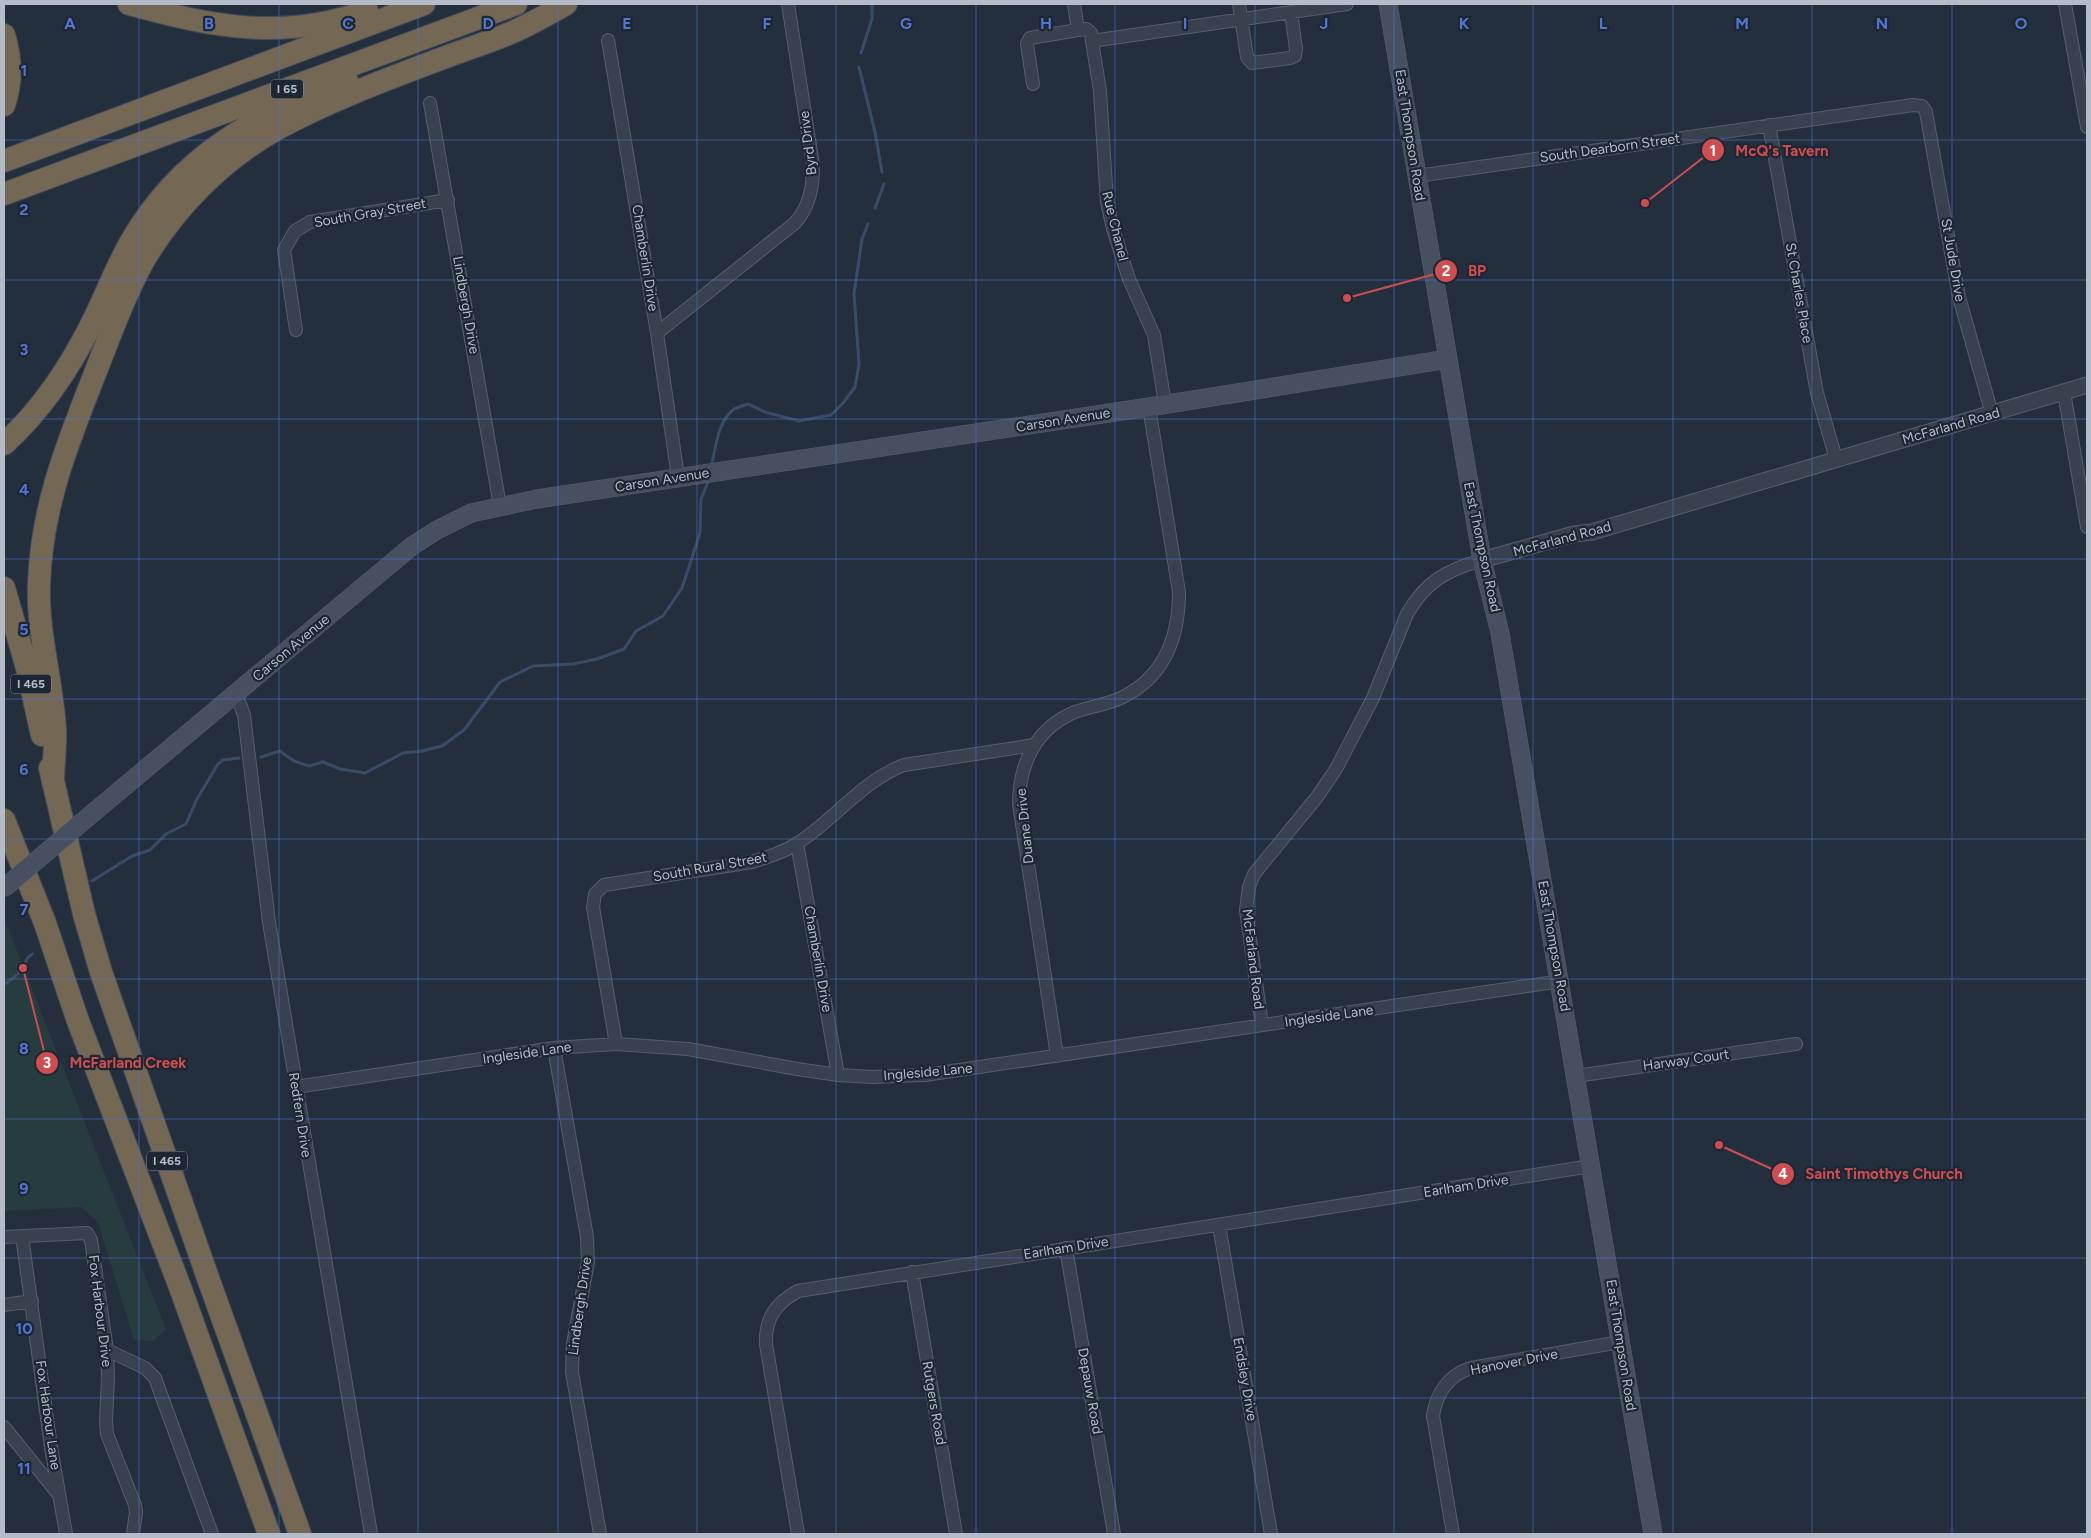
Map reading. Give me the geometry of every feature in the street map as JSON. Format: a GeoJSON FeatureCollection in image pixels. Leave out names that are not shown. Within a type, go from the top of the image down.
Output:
{"type":"FeatureCollection","features":[{"type":"Feature","properties":{"kind":"highway"},"geometry":{"type":"LineString","coordinates":[[129,4],[180,18],[235,27],[291,26],[345,18],[387,4]]}},
{"type":"Feature","properties":{"kind":"highway"},"geometry":{"type":"LineString","coordinates":[[147,4],[180,18]]}},
{"type":"Feature","properties":{"kind":"highway","name":"I 65"},"geometry":{"type":"LineString","coordinates":[[4,161],[424,4]]}},
{"type":"Feature","properties":{"kind":"highway","name":"I 65"},"geometry":{"type":"LineString","coordinates":[[4,194],[516,4]]}},
{"type":"Feature","properties":{"kind":"highway"},"geometry":{"type":"LineString","coordinates":[[4,444],[35,413],[50,394],[83,341],[132,240],[162,197],[182,174],[200,158],[238,132],[289,104],[513,20],[565,4]]}},
{"type":"Feature","properties":{"kind":"highway"},"geometry":{"type":"LineString","coordinates":[[53,782],[55,730],[43,640],[39,587],[40,560],[48,508],[54,482],[79,414],[130,287],[152,248],[172,219],[194,195],[235,157],[262,138],[306,115],[376,84],[517,31],[565,4]]}},
{"type":"Feature","properties":{"kind":"highway"},"geometry":{"type":"LineString","coordinates":[[4,35],[10,68],[9,86],[4,105]]}},
{"type":"Feature","properties":{"kind":"highway","name":"I 465"},"geometry":{"type":"LineString","coordinates":[[4,588],[27,668],[84,914],[118,1021],[300,1534]]}},
{"type":"Feature","properties":{"kind":"highway","name":"I 465"},"geometry":{"type":"LineString","coordinates":[[4,820],[45,923],[78,1022],[134,1172],[180,1287],[269,1534]]}},
{"type":"Feature","properties":{"kind":"highway"},"geometry":{"type":"LineString","coordinates":[[4,858],[44,952],[78,1022]]}},
{"type":"Feature","properties":{"kind":"main road","name":"East Thompson Road"},"geometry":{"type":"LineString","coordinates":[[1388,4],[1482,560],[1500,633],[1561,981],[1653,1534]]}},
{"type":"Feature","properties":{"kind":"main road","name":"Carson Avenue"},"geometry":{"type":"LineString","coordinates":[[4,888],[412,546],[437,530],[471,513],[500,506],[678,477],[1448,359]]}},
{"type":"Feature","properties":{"kind":"street","name":"Byrd Drive"},"geometry":{"type":"LineString","coordinates":[[657,333],[795,223],[806,207],[813,184],[813,165],[788,4]]}},
{"type":"Feature","properties":{"kind":"street"},"geometry":{"type":"LineString","coordinates":[[1074,4],[1078,30]]}},
{"type":"Feature","properties":{"kind":"street"},"geometry":{"type":"LineString","coordinates":[[1239,4],[1247,57],[1249,61],[1254,63],[1293,57],[1296,53],[1291,12]]}},
{"type":"Feature","properties":{"kind":"street"},"geometry":{"type":"LineString","coordinates":[[1033,84],[1027,44],[1030,38],[1086,29],[1091,34],[1092,41],[1347,4]]}},
{"type":"Feature","properties":{"kind":"street"},"geometry":{"type":"LineString","coordinates":[[2065,4],[2087,127]]}},
{"type":"Feature","properties":{"kind":"street","name":"Chamberlin Drive"},"geometry":{"type":"LineString","coordinates":[[608,40],[657,333],[678,477]]}},
{"type":"Feature","properties":{"kind":"street","name":"Rue Chanel"},"geometry":{"type":"LineString","coordinates":[[1092,41],[1100,91],[1107,202],[1113,229],[1129,279],[1154,335],[1157,405]]}},
{"type":"Feature","properties":{"kind":"street","name":"Lindbergh Drive"},"geometry":{"type":"LineString","coordinates":[[430,103],[500,506]]}},
{"type":"Feature","properties":{"kind":"street","name":"South Dearborn Street"},"geometry":{"type":"LineString","coordinates":[[1417,176],[1913,105],[1922,106]]}},
{"type":"Feature","properties":{"kind":"street","name":"St Jude Drive"},"geometry":{"type":"LineString","coordinates":[[1922,106],[1926,112],[1963,313],[1992,414]]}},
{"type":"Feature","properties":{"kind":"street","name":"St Charles Place"},"geometry":{"type":"LineString","coordinates":[[1769,125],[1817,393],[1836,460]]}},
{"type":"Feature","properties":{"kind":"street","name":"South Gray Street"},"geometry":{"type":"LineString","coordinates":[[296,330],[284,250],[295,230],[310,222],[448,200]]}},
{"type":"Feature","properties":{"kind":"street","name":"McFarland Road"},"geometry":{"type":"LineString","coordinates":[[1262,1026],[1246,910],[1249,887],[1254,874],[1317,797],[1336,769],[1373,698],[1414,601],[1423,590],[1441,576],[1460,566],[1574,534],[1592,532],[2087,385]]}},
{"type":"Feature","properties":{"kind":"street"},"geometry":{"type":"LineString","coordinates":[[2064,392],[2087,527]]}},
{"type":"Feature","properties":{"kind":"street","name":"Duane Drive"},"geometry":{"type":"LineString","coordinates":[[1057,1056],[1019,804],[1019,785],[1022,771],[1034,745],[1051,727],[1066,717],[1084,709],[1112,702],[1137,688],[1154,672],[1163,660],[1173,639],[1179,616],[1179,592],[1157,405]]}},
{"type":"Feature","properties":{"kind":"street","name":"Redfern Drive"},"geometry":{"type":"LineString","coordinates":[[234,696],[240,704],[244,715],[269,922],[371,1534]]}},
{"type":"Feature","properties":{"kind":"street","name":"South Rural Street"},"geometry":{"type":"LineString","coordinates":[[616,1044],[593,907],[593,901],[597,892],[604,885],[752,862],[771,856],[798,843],[875,780],[895,768],[1034,745]]}},
{"type":"Feature","properties":{"kind":"street","name":"Chamberlin Drive"},"geometry":{"type":"LineString","coordinates":[[798,843],[838,1075]]}},
{"type":"Feature","properties":{"kind":"street","name":"Ingleside Lane"},"geometry":{"type":"LineString","coordinates":[[296,1088],[554,1048],[616,1044],[688,1049],[838,1075],[872,1077],[925,1075],[1561,981]]}},
{"type":"Feature","properties":{"kind":"street","name":"Harway Court"},"geometry":{"type":"LineString","coordinates":[[1576,1076],[1796,1044]]}},
{"type":"Feature","properties":{"kind":"street","name":"Lindbergh Drive"},"geometry":{"type":"LineString","coordinates":[[554,1048],[588,1237],[588,1262],[573,1344],[572,1372],[600,1534]]}},
{"type":"Feature","properties":{"kind":"street","name":"Earlham Drive"},"geometry":{"type":"LineString","coordinates":[[798,1534],[766,1344],[766,1329],[770,1316],[786,1298],[798,1291],[1591,1166]]}},
{"type":"Feature","properties":{"kind":"street","name":"Endsley Drive"},"geometry":{"type":"LineString","coordinates":[[1219,1224],[1271,1534]]}},
{"type":"Feature","properties":{"kind":"street","name":"Fox Harbour Drive"},"geometry":{"type":"LineString","coordinates":[[22,1236],[87,1233],[91,1240],[107,1350],[107,1434],[135,1504],[136,1512],[133,1534]]}},
{"type":"Feature","properties":{"kind":"street"},"geometry":{"type":"LineString","coordinates":[[4,1237],[22,1236]]}},
{"type":"Feature","properties":{"kind":"street","name":"Fox Harbour Lane"},"geometry":{"type":"LineString","coordinates":[[22,1236],[51,1447],[66,1534]]}},
{"type":"Feature","properties":{"kind":"street","name":"Depauw Road"},"geometry":{"type":"LineString","coordinates":[[1066,1248],[1114,1534]]}},
{"type":"Feature","properties":{"kind":"street","name":"Rutgers Road"},"geometry":{"type":"LineString","coordinates":[[912,1272],[956,1534]]}},
{"type":"Feature","properties":{"kind":"street"},"geometry":{"type":"LineString","coordinates":[[4,1305],[32,1301]]}},
{"type":"Feature","properties":{"kind":"street","name":"Hanover Drive"},"geometry":{"type":"LineString","coordinates":[[1453,1534],[1433,1416],[1434,1406],[1440,1392],[1449,1381],[1457,1374],[1471,1368],[1620,1342]]}},
{"type":"Feature","properties":{"kind":"street"},"geometry":{"type":"LineString","coordinates":[[107,1350],[147,1369],[155,1378],[212,1534]]}},
{"type":"Feature","properties":{"kind":"street"},"geometry":{"type":"LineString","coordinates":[[4,1426],[60,1497]]}},
{"type":"Feature","properties":{"kind":"green space"},"geometry":{"type":"Polygon","coordinates":[[[4,918],[166,1329],[153,1341],[134,1340],[98,1222],[81,1207],[4,1211],[4,918]]]}},
{"type":"Feature","properties":{"kind":"waterway"},"geometry":{"type":"LineString","coordinates":[[861,53],[872,19],[872,4]]}},
{"type":"Feature","properties":{"kind":"waterway"},"geometry":{"type":"LineString","coordinates":[[859,67],[875,132],[882,172]]}},
{"type":"Feature","properties":{"kind":"waterway"},"geometry":{"type":"LineString","coordinates":[[875,208],[884,184]]}},
{"type":"Feature","properties":{"kind":"waterway"},"geometry":{"type":"LineString","coordinates":[[712,463],[721,428],[728,415],[735,409],[748,404],[765,412],[799,421],[831,415],[855,387],[859,364],[854,294],[862,239],[868,224]]}},
{"type":"Feature","properties":{"kind":"waterway"},"geometry":{"type":"LineString","coordinates":[[261,757],[280,751],[294,761],[309,766],[323,762],[340,769],[365,773],[403,753],[442,746],[464,730],[500,682],[533,666],[573,664],[597,659],[624,649],[636,631],[663,616],[682,588],[700,533],[701,499],[708,482]]}},
{"type":"Feature","properties":{"kind":"waterway"},"geometry":{"type":"LineString","coordinates":[[92,881],[132,856],[150,850],[166,834],[186,824],[197,799],[218,764],[223,760],[239,758]]}},
{"type":"Feature","properties":{"kind":"waterway"},"geometry":{"type":"LineString","coordinates":[[4,984],[23,968],[27,958],[32,954]]}},
{"type":"Feature","properties":{"kind":"place","name":"McQ's Tavern"},"geometry":{"type":"Point","coordinates":[1645,203]}},
{"type":"Feature","properties":{"kind":"place","name":"BP"},"geometry":{"type":"Point","coordinates":[1347,298]}},
{"type":"Feature","properties":{"kind":"place","name":"McFarland Creek"},"geometry":{"type":"Point","coordinates":[23,968]}},
{"type":"Feature","properties":{"kind":"place","name":"Saint Timothys Church"},"geometry":{"type":"Point","coordinates":[1719,1145]}}]}
